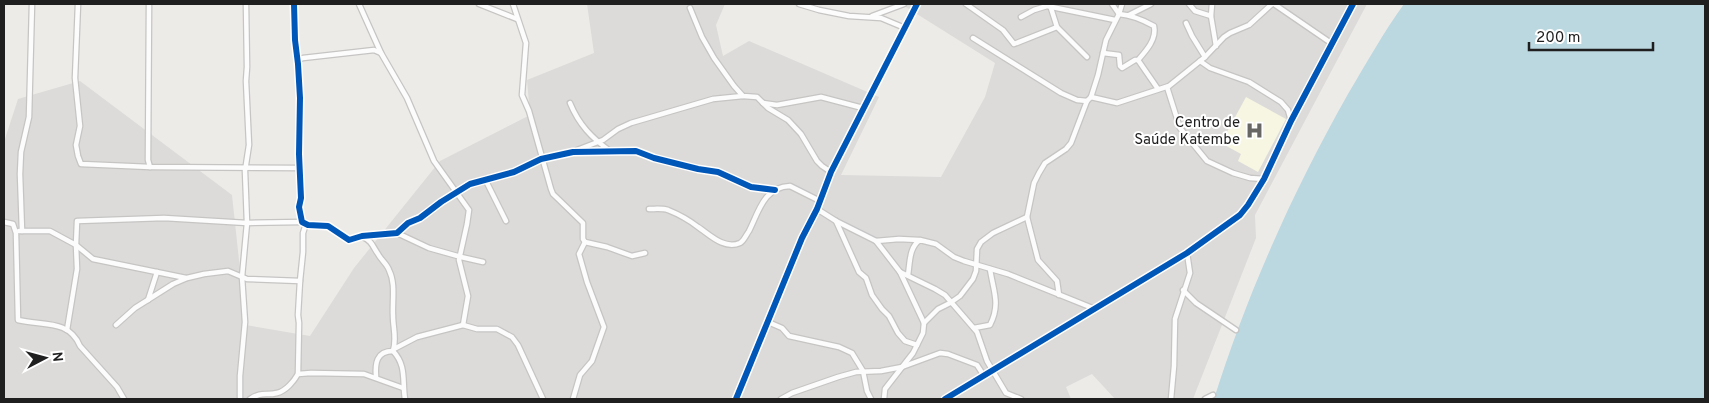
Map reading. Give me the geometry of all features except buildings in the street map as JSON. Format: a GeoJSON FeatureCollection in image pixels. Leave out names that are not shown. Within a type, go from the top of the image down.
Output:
{"type":"FeatureCollection","features":[{"type":"Feature","properties":{"kind":"street"},"geometry":{"type":"LineString","coordinates":[[22,231],[20,174],[29,117],[32,4]]}},
{"type":"Feature","properties":{"kind":"street"},"geometry":{"type":"LineString","coordinates":[[78,4],[75,78],[80,126],[76,145],[81,164],[150,167],[300,168]]}},
{"type":"Feature","properties":{"kind":"street"},"geometry":{"type":"LineString","coordinates":[[149,4],[148,160],[150,167]]}},
{"type":"Feature","properties":{"kind":"street"},"geometry":{"type":"LineString","coordinates":[[240,399],[245,322],[242,277],[247,223],[245,167],[250,145],[246,81],[246,4]]}},
{"type":"Feature","properties":{"kind":"street"},"geometry":{"type":"LineString","coordinates":[[250,399],[259,394],[277,393],[288,386],[298,374],[298,315],[304,223],[299,207],[301,198],[300,105],[298,60],[294,40],[294,4]]}},
{"type":"Feature","properties":{"kind":"street"},"geometry":{"type":"LineString","coordinates":[[360,4],[381,53],[407,98],[434,160],[469,210],[459,264],[468,296],[463,325]]}},
{"type":"Feature","properties":{"kind":"street"},"geometry":{"type":"LineString","coordinates":[[479,4],[517,19]]}},
{"type":"Feature","properties":{"kind":"street"},"geometry":{"type":"LineString","coordinates":[[513,4],[526,43],[522,95],[531,119],[541,159],[554,194],[583,223],[584,242],[580,254],[587,282],[604,327],[592,361],[580,375],[573,399]]}},
{"type":"Feature","properties":{"kind":"street"},"geometry":{"type":"LineString","coordinates":[[799,4],[849,16],[881,18],[904,28]]}},
{"type":"Feature","properties":{"kind":"street"},"geometry":{"type":"LineString","coordinates":[[869,17],[904,4]]}},
{"type":"Feature","properties":{"kind":"street"},"geometry":{"type":"LineString","coordinates":[[736,399],[831,172],[917,4]]}},
{"type":"Feature","properties":{"kind":"street"},"geometry":{"type":"LineString","coordinates":[[966,4],[1003,30],[1014,44],[1057,27]]}},
{"type":"Feature","properties":{"kind":"street"},"geometry":{"type":"LineString","coordinates":[[1103,53],[1119,55],[1122,68],[1138,60],[1151,42],[1155,28],[1129,15],[1119,14],[1112,4]]}},
{"type":"Feature","properties":{"kind":"street"},"geometry":{"type":"LineString","coordinates":[[1059,294],[1056,281],[1038,260],[1027,217],[1034,183],[1045,164],[1066,149],[1071,143],[1089,99],[1106,40],[1122,4]]}},
{"type":"Feature","properties":{"kind":"street"},"geometry":{"type":"LineString","coordinates":[[1129,15],[1151,4]]}},
{"type":"Feature","properties":{"kind":"street"},"geometry":{"type":"LineString","coordinates":[[1189,4],[1195,11],[1211,16]]}},
{"type":"Feature","properties":{"kind":"street"},"geometry":{"type":"LineString","coordinates":[[1212,4],[1211,16],[1216,46]]}},
{"type":"Feature","properties":{"kind":"street"},"geometry":{"type":"LineString","coordinates":[[973,38],[1061,93],[1077,100],[1089,99],[1117,103],[1167,87],[1205,57],[1230,33],[1253,22],[1273,4],[1331,43]]}},
{"type":"Feature","properties":{"kind":"street"},"geometry":{"type":"LineString","coordinates":[[945,399],[1187,253],[1240,215],[1264,179],[1291,121],[1352,4]]}},
{"type":"Feature","properties":{"kind":"street"},"geometry":{"type":"LineString","coordinates":[[1050,5],[1057,27],[1087,57]]}},
{"type":"Feature","properties":{"kind":"street"},"geometry":{"type":"LineString","coordinates":[[1021,17],[1050,5],[1115,20]]}},
{"type":"Feature","properties":{"kind":"street"},"geometry":{"type":"LineString","coordinates":[[690,8],[702,37],[714,58],[743,96]]}},
{"type":"Feature","properties":{"kind":"street"},"geometry":{"type":"LineString","coordinates":[[1186,23],[1205,57]]}},
{"type":"Feature","properties":{"kind":"street"},"geometry":{"type":"LineString","coordinates":[[298,60],[374,50],[381,53]]}},
{"type":"Feature","properties":{"kind":"street"},"geometry":{"type":"LineString","coordinates":[[1138,60],[1158,89]]}},
{"type":"Feature","properties":{"kind":"street"},"geometry":{"type":"LineString","coordinates":[[1200,61],[1210,68],[1249,82],[1281,102],[1288,110],[1291,121]]}},
{"type":"Feature","properties":{"kind":"street"},"geometry":{"type":"LineString","coordinates":[[1167,87],[1180,128],[1207,161],[1233,174],[1264,179]]}},
{"type":"Feature","properties":{"kind":"street"},"geometry":{"type":"LineString","coordinates":[[396,233],[408,223],[420,218],[455,192],[470,184],[514,172],[541,159],[573,152],[597,142],[631,123],[713,99],[743,96],[757,97],[768,108],[794,125],[817,161],[831,172]]}},
{"type":"Feature","properties":{"kind":"street"},"geometry":{"type":"LineString","coordinates":[[763,103],[777,105],[821,98],[864,107]]}},
{"type":"Feature","properties":{"kind":"street"},"geometry":{"type":"LineString","coordinates":[[570,103],[582,124],[597,142],[610,151]]}},
{"type":"Feature","properties":{"kind":"street"},"geometry":{"type":"LineString","coordinates":[[573,152],[636,151],[654,158],[718,172],[750,187],[775,190]]}},
{"type":"Feature","properties":{"kind":"street"},"geometry":{"type":"LineString","coordinates":[[485,179],[506,221]]}},
{"type":"Feature","properties":{"kind":"street"},"geometry":{"type":"LineString","coordinates":[[649,209],[668,210],[691,222],[711,238],[722,242],[739,243],[745,238],[767,195],[775,190],[790,186],[820,201]]}},
{"type":"Feature","properties":{"kind":"street"},"geometry":{"type":"LineString","coordinates":[[817,209],[876,241],[900,272],[924,323],[923,333],[917,345],[884,388],[884,399]]}},
{"type":"Feature","properties":{"kind":"street"},"geometry":{"type":"LineString","coordinates":[[924,323],[938,309],[960,296],[975,275],[977,249],[981,242],[993,233],[1027,217]]}},
{"type":"Feature","properties":{"kind":"street"},"geometry":{"type":"LineString","coordinates":[[67,330],[77,269],[77,221],[164,218],[247,223],[304,223],[328,226],[349,240],[362,236],[396,233],[429,248],[460,258],[483,262]]}},
{"type":"Feature","properties":{"kind":"street"},"geometry":{"type":"LineString","coordinates":[[836,220],[855,260],[858,271],[866,278],[872,295],[889,316],[904,341],[917,345]]}},
{"type":"Feature","properties":{"kind":"street"},"geometry":{"type":"LineString","coordinates":[[4,222],[13,224],[16,232],[18,320],[56,326],[67,330],[77,338],[80,346],[117,387],[124,399]]}},
{"type":"Feature","properties":{"kind":"street"},"geometry":{"type":"LineString","coordinates":[[16,232],[50,231],[76,245],[93,259],[187,278]]}},
{"type":"Feature","properties":{"kind":"street"},"geometry":{"type":"LineString","coordinates":[[362,236],[370,242],[389,269],[393,288],[393,318],[396,336],[394,350],[402,364],[403,388],[406,399]]}},
{"type":"Feature","properties":{"kind":"street"},"geometry":{"type":"LineString","coordinates":[[876,241],[920,240],[936,244],[954,257],[1059,294],[1095,309]]}},
{"type":"Feature","properties":{"kind":"street"},"geometry":{"type":"LineString","coordinates":[[908,275],[912,251],[920,240]]}},
{"type":"Feature","properties":{"kind":"street"},"geometry":{"type":"LineString","coordinates":[[584,242],[607,247],[632,256],[644,253]]}},
{"type":"Feature","properties":{"kind":"street"},"geometry":{"type":"LineString","coordinates":[[1171,399],[1174,366],[1174,319],[1190,273],[1187,253]]}},
{"type":"Feature","properties":{"kind":"street"},"geometry":{"type":"LineString","coordinates":[[974,328],[990,325],[995,313],[995,289],[990,269]]}},
{"type":"Feature","properties":{"kind":"street"},"geometry":{"type":"LineString","coordinates":[[116,325],[135,308],[187,278],[228,271],[242,277],[262,280],[300,281]]}},
{"type":"Feature","properties":{"kind":"street"},"geometry":{"type":"LineString","coordinates":[[148,300],[157,272]]}},
{"type":"Feature","properties":{"kind":"street"},"geometry":{"type":"LineString","coordinates":[[900,272],[941,292],[974,328],[980,338],[987,361],[1006,393],[1007,399]]}},
{"type":"Feature","properties":{"kind":"street"},"geometry":{"type":"LineString","coordinates":[[1183,290],[1196,303],[1236,330]]}},
{"type":"Feature","properties":{"kind":"street"},"geometry":{"type":"LineString","coordinates":[[768,322],[782,328],[789,336],[844,348],[852,353],[863,371],[867,391],[871,399]]}},
{"type":"Feature","properties":{"kind":"street"},"geometry":{"type":"LineString","coordinates":[[376,378],[375,364],[377,359],[387,351],[394,350],[417,337],[463,325],[478,329],[497,329],[512,337],[521,351],[542,399]]}},
{"type":"Feature","properties":{"kind":"street"},"geometry":{"type":"LineString","coordinates":[[781,399],[792,393],[838,377],[863,371],[881,371],[902,367],[940,353],[948,354],[977,365],[984,376]]}},
{"type":"Feature","properties":{"kind":"street"},"geometry":{"type":"LineString","coordinates":[[298,374],[311,372],[364,374],[403,388]]}},
{"type":"Feature","properties":{"kind":"street"},"geometry":{"type":"LineString","coordinates":[[276,399],[277,393]]}},
{"type":"Feature","properties":{"kind":"street"},"geometry":{"type":"LineString","coordinates":[[1006,393],[1020,399]]}},
{"type":"Feature","properties":{"kind":"street"},"geometry":{"type":"LineString","coordinates":[[1205,399],[1213,395]]}},
{"type":"Feature","properties":{"kind":"shaded area"},"geometry":{"type":"Polygon","coordinates":[[[587,4],[725,4],[716,25],[723,56],[749,41],[879,97],[841,175],[941,177],[985,97],[995,63],[901,4],[1367,4],[1255,215],[1256,238],[1193,399],[1115,399],[1092,374],[1066,387],[1071,399],[4,399],[4,142],[18,99],[80,81],[232,195],[246,325],[310,336],[354,268],[440,161],[530,115],[527,80],[594,53],[587,4]]]}},
{"type":"Feature","properties":{"kind":"shaded area","name":"Centro de Saúde Katembe"},"geometry":{"type":"Polygon","coordinates":[[[1246,97],[1286,119],[1258,172],[1238,161],[1241,154],[1221,143],[1246,97]]]}},
{"type":"Feature","properties":{"kind":"water"},"geometry":{"type":"Polygon","coordinates":[[[1404,4],[1705,4],[1705,399],[1214,399],[1256,282],[1290,205],[1348,94],[1404,4]]]}},
{"type":"Feature","properties":{"kind":"cycle path"},"geometry":{"type":"LineString","coordinates":[[294,4],[300,98],[299,154],[301,198],[299,207],[302,222],[308,225],[328,226],[349,240],[362,236],[397,233],[408,223],[420,218],[470,184],[514,172],[541,159],[573,152],[636,151],[654,158],[718,172],[751,187],[775,190]]}},
{"type":"Feature","properties":{"kind":"cycle path"},"geometry":{"type":"LineString","coordinates":[[736,399],[831,172],[917,4]]}},
{"type":"Feature","properties":{"kind":"cycle path"},"geometry":{"type":"LineString","coordinates":[[945,399],[1187,253],[1240,215],[1264,179],[1291,121],[1353,4]]}},
{"type":"Feature","properties":{"kind":"place","name":"Centro de Saúde Katembe"},"geometry":{"type":"Point","coordinates":[1254,131]}}]}
